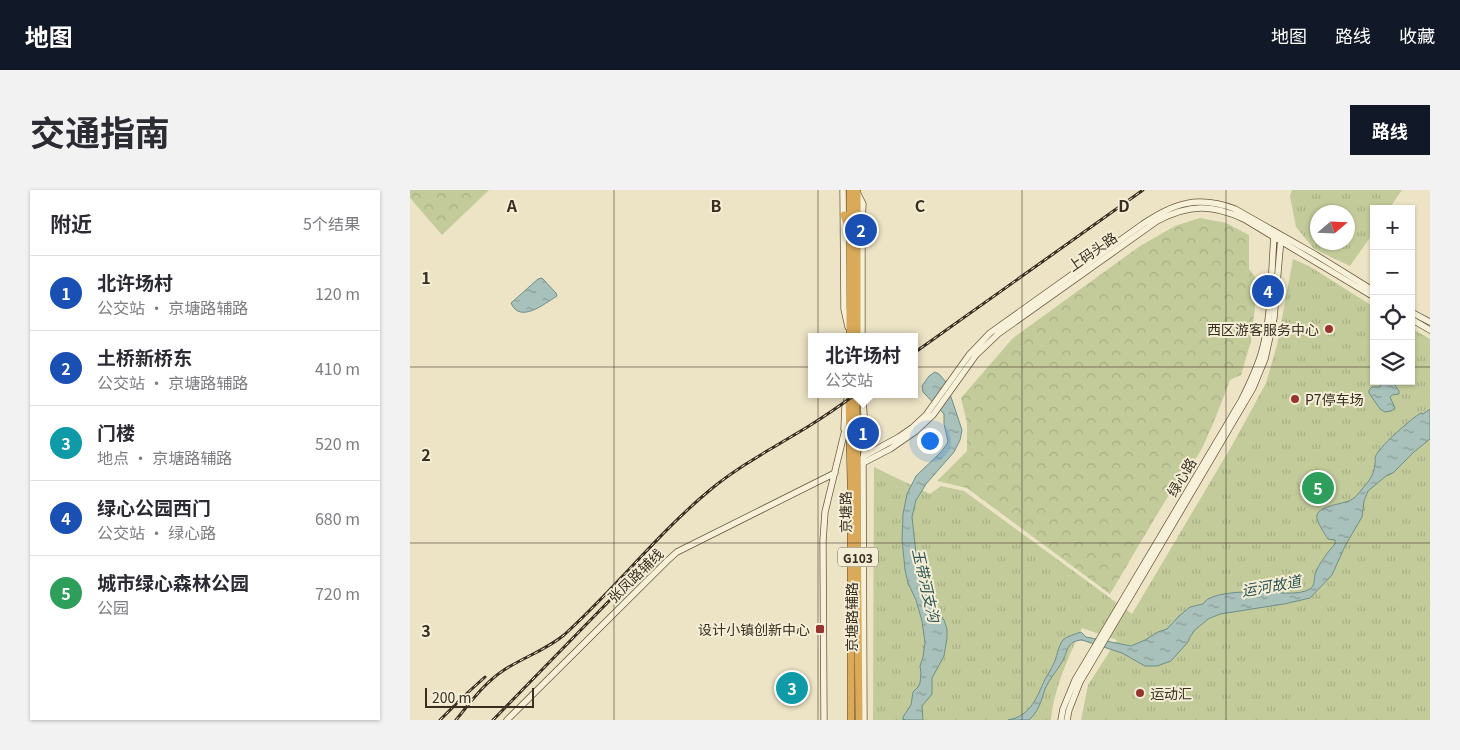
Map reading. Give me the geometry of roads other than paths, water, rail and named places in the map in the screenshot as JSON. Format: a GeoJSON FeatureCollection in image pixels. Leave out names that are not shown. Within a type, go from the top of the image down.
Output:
{"type":"FeatureCollection","features":[{"type":"Feature","properties":{"kind":"highway"},"geometry":{"type":"LineString","coordinates":[[850,333],[850,233],[855,191]]}},
{"type":"Feature","properties":{"kind":"highway"},"geometry":{"type":"LineString","coordinates":[[855,191],[856,333]]}},
{"type":"Feature","properties":{"kind":"highway"},"geometry":{"type":"LineString","coordinates":[[844,215],[850,233]]}},
{"type":"Feature","properties":{"kind":"highway","name":"京塘路"},"geometry":{"type":"LineString","coordinates":[[848,398],[851,720]]}},
{"type":"Feature","properties":{"kind":"highway","name":"京塘路"},"geometry":{"type":"LineString","coordinates":[[856,398],[859,720]]}},
{"type":"Feature","properties":{"kind":"main road"},"geometry":{"type":"LineString","coordinates":[[843,190],[844,309],[849,333]]}},
{"type":"Feature","properties":{"kind":"main road"},"geometry":{"type":"LineString","coordinates":[[855,191],[863,204],[862,333]]}},
{"type":"Feature","properties":{"kind":"main road","name":"上码头路"},"geometry":{"type":"LineString","coordinates":[[864,460],[890,449],[916,431],[933,414],[976,355],[1013,320],[1150,219],[1175,206],[1192,202],[1215,203],[1235,209],[1277,236],[1370,288]]}},
{"type":"Feature","properties":{"kind":"main road","name":"绿心路"},"geometry":{"type":"LineString","coordinates":[[1061,720],[1075,680],[1241,401],[1256,369],[1262,352],[1269,314],[1277,236]]}},
{"type":"Feature","properties":{"kind":"main road","name":"绿心路"},"geometry":{"type":"LineString","coordinates":[[1067,720],[1080,682],[1254,388],[1265,359],[1274,318],[1277,236]]}},
{"type":"Feature","properties":{"kind":"main road","name":"上码头路"},"geometry":{"type":"LineString","coordinates":[[1300,249],[1371,295]]}},
{"type":"Feature","properties":{"kind":"main road"},"geometry":{"type":"LineString","coordinates":[[1415,314],[1430,322]]}},
{"type":"Feature","properties":{"kind":"main road"},"geometry":{"type":"LineString","coordinates":[[1415,321],[1430,330]]}},
{"type":"Feature","properties":{"kind":"main road","name":"京塘路辅路"},"geometry":{"type":"LineString","coordinates":[[824,720],[823,541],[825,512],[844,434],[847,398]]}},
{"type":"Feature","properties":{"kind":"main road","name":"京塘路辅路"},"geometry":{"type":"LineString","coordinates":[[863,398],[865,429],[864,720]]}},
{"type":"Feature","properties":{"kind":"main road","name":"京塘路辅路"},"geometry":{"type":"LineString","coordinates":[[844,434],[849,423]]}},
{"type":"Feature","properties":{"kind":"main road","name":"张凤路辅线"},"geometry":{"type":"LineString","coordinates":[[507,720],[677,552],[835,473]]}},
{"type":"Feature","properties":{"kind":"water"},"geometry":{"type":"Polygon","coordinates":[[[542,278],[557,296],[539,307],[526,312],[520,312],[515,309],[511,303],[538,279],[542,278]]]}},
{"type":"Feature","properties":{"kind":"water"},"geometry":{"type":"Polygon","coordinates":[[[935,372],[946,382],[962,430],[960,440],[954,452],[926,484],[916,500],[912,517],[918,572],[927,593],[944,620],[947,638],[944,656],[932,678],[932,694],[922,706],[923,720],[903,720],[911,705],[913,692],[920,683],[920,666],[925,643],[922,621],[905,570],[902,539],[903,514],[907,494],[916,476],[941,452],[948,441],[944,414],[923,392],[922,386],[929,376],[935,372]]]}},
{"type":"Feature","properties":{"kind":"water"},"geometry":{"type":"Polygon","coordinates":[[[1381,385],[1395,385],[1399,391],[1399,394],[1390,397],[1395,408],[1391,411],[1385,412],[1380,409],[1369,393],[1372,387],[1380,387],[1381,385]]]}},
{"type":"Feature","properties":{"kind":"water"},"geometry":{"type":"Polygon","coordinates":[[[1430,409],[1430,439],[1393,473],[1386,476],[1368,491],[1364,501],[1362,517],[1345,546],[1332,575],[1310,598],[1220,614],[1208,619],[1195,630],[1188,642],[1171,661],[1157,666],[1145,666],[1122,653],[1082,640],[1073,642],[1047,685],[1039,706],[1032,717],[1029,720],[1008,720],[1016,718],[1032,705],[1052,667],[1061,643],[1069,636],[1081,632],[1086,637],[1131,646],[1167,629],[1190,607],[1203,604],[1207,599],[1213,597],[1227,593],[1294,593],[1310,589],[1313,586],[1319,565],[1335,544],[1335,540],[1328,539],[1319,523],[1317,515],[1319,512],[1322,509],[1355,497],[1371,477],[1375,458],[1381,448],[1410,421],[1430,409]]]}},
{"type":"Feature","properties":{"kind":"railway"},"geometry":{"type":"LineString","coordinates":[[918,350],[1143,190]]}},
{"type":"Feature","properties":{"kind":"railway"},"geometry":{"type":"LineString","coordinates":[[456,720],[478,693],[497,675],[564,635],[672,525],[721,481],[850,398]]}},
{"type":"Feature","properties":{"kind":"railway"},"geometry":{"type":"LineString","coordinates":[[493,720],[610,600]]}},
{"type":"Feature","properties":{"kind":"railway"},"geometry":{"type":"LineString","coordinates":[[440,720],[485,677]]}},
{"type":"Feature","properties":{"kind":"place","name":"土桥新桥东"},"geometry":{"type":"Point","coordinates":[861,230]}},
{"type":"Feature","properties":{"kind":"place","name":"绿心公园西门"},"geometry":{"type":"Point","coordinates":[1268,291]}},
{"type":"Feature","properties":{"kind":"place","name":"西区游客服务中心"},"geometry":{"type":"Point","coordinates":[1329,329]}},
{"type":"Feature","properties":{"kind":"place","name":"P7停车场"},"geometry":{"type":"Point","coordinates":[1295,399]}},
{"type":"Feature","properties":{"kind":"place","name":"北许场村"},"geometry":{"type":"Point","coordinates":[863,433]}},
{"type":"Feature","properties":{"kind":"place","name":"城市绿心森林公园"},"geometry":{"type":"Point","coordinates":[1318,488]}},
{"type":"Feature","properties":{"kind":"place","name":"设计小镇创新中心"},"geometry":{"type":"Point","coordinates":[820,629]}},
{"type":"Feature","properties":{"kind":"place","name":"门楼"},"geometry":{"type":"Point","coordinates":[792,688]}},
{"type":"Feature","properties":{"kind":"place","name":"运动汇"},"geometry":{"type":"Point","coordinates":[1140,693]}},
{"type":"Feature","properties":{"kind":"water label","name":"玉带河支沟"},"geometry":{"type":"Point","coordinates":[927,585]}},
{"type":"Feature","properties":{"kind":"water label","name":"运河故道"},"geometry":{"type":"Point","coordinates":[1271,585]}}]}
